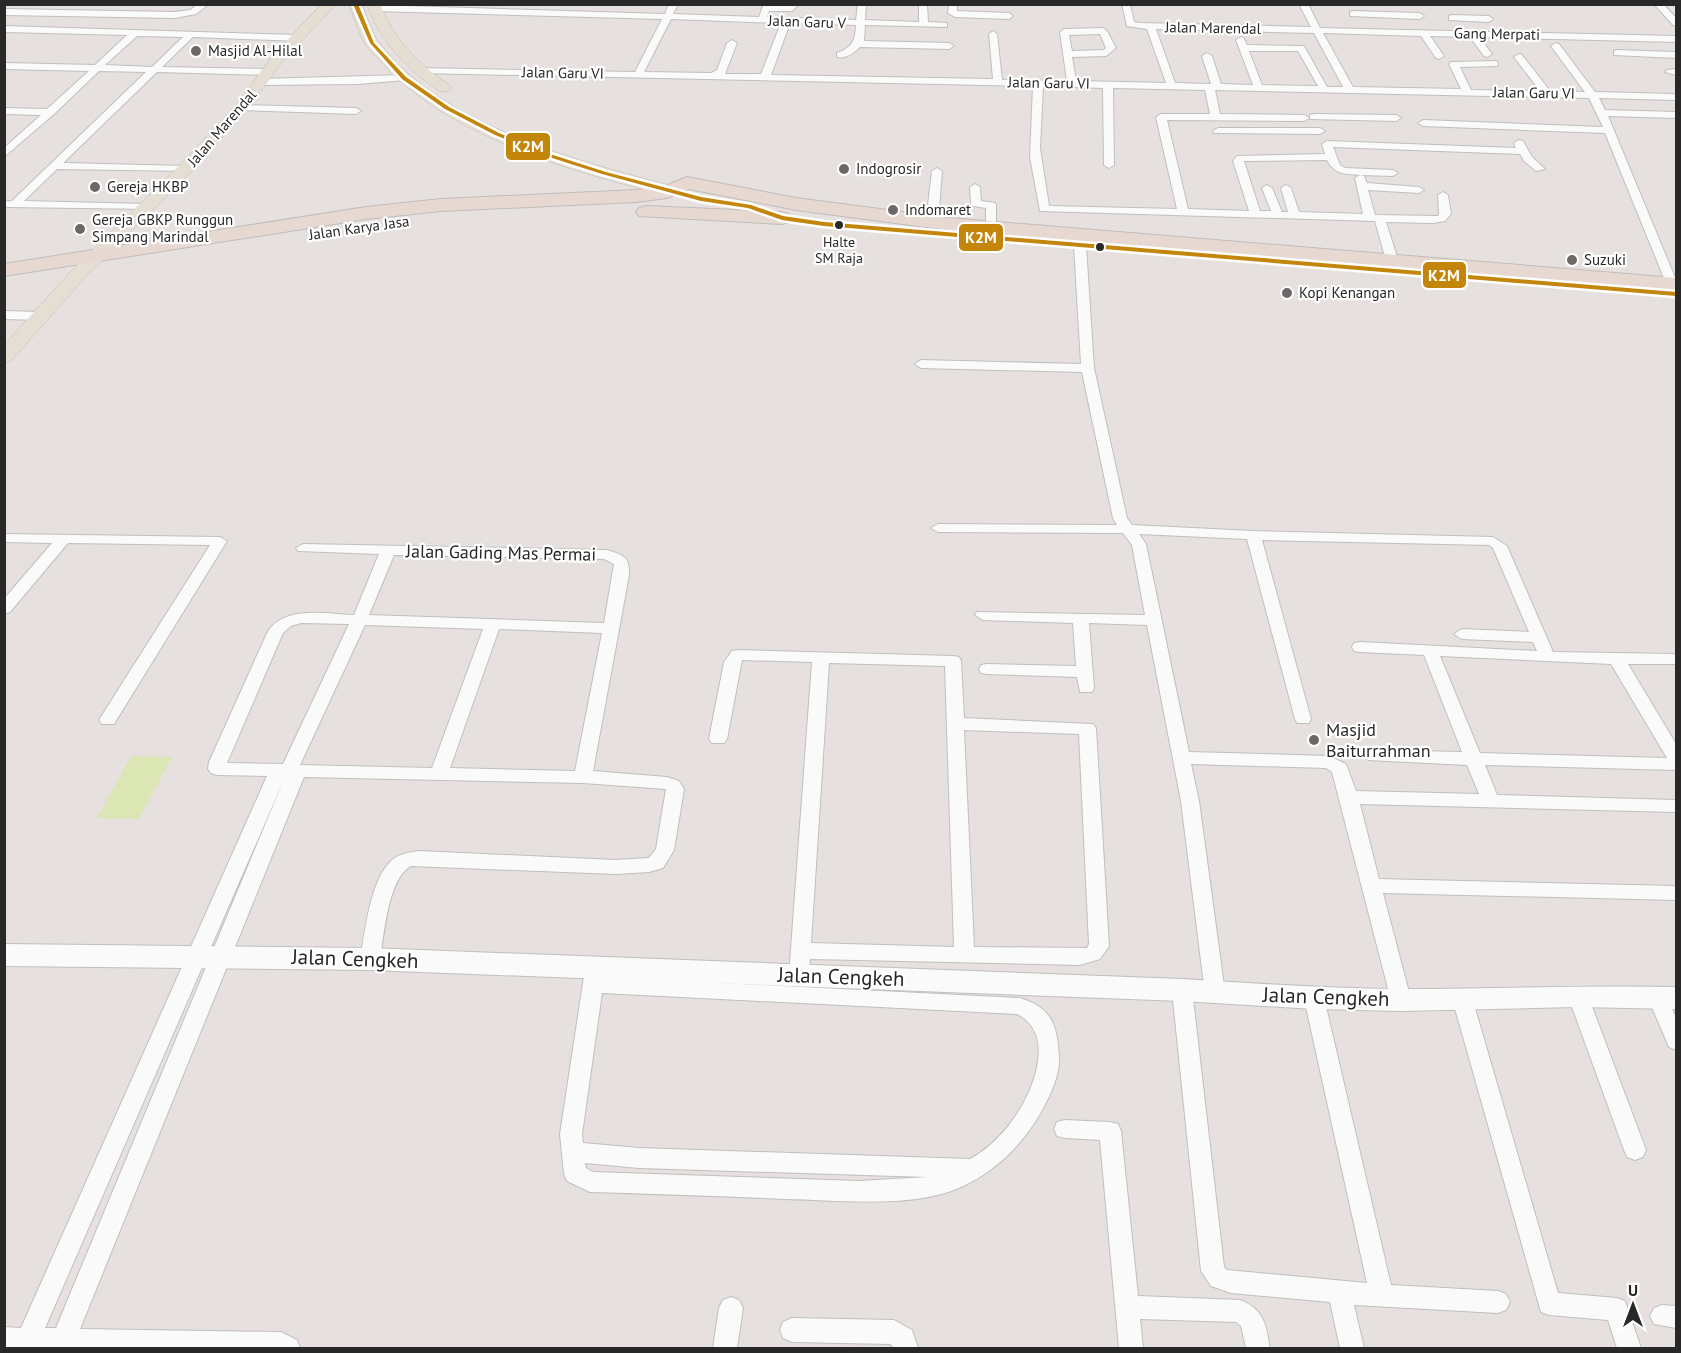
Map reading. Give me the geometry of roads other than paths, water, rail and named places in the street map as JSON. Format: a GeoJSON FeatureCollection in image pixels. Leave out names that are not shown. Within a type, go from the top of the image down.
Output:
{"type":"FeatureCollection","features":[{"type":"Feature","properties":{"kind":"highway"},"geometry":{"type":"LineString","coordinates":[[584,198],[605,191],[612,184],[610,175]]}},
{"type":"Feature","properties":{"kind":"highway","name":"Jalan Karya Jasa"},"geometry":{"type":"LineString","coordinates":[[4,270],[366,213],[441,205],[636,196],[692,190]]}},
{"type":"Feature","properties":{"kind":"highway","name":"Jalan Karya Jasa"},"geometry":{"type":"LineString","coordinates":[[4,282],[300,236],[430,219],[493,214],[646,212],[672,207],[692,190]]}},
{"type":"Feature","properties":{"kind":"highway"},"geometry":{"type":"LineString","coordinates":[[692,190],[782,218]]}},
{"type":"Feature","properties":{"kind":"highway"},"geometry":{"type":"LineString","coordinates":[[692,190],[932,222],[1392,260],[1675,287]]}},
{"type":"Feature","properties":{"kind":"highway"},"geometry":{"type":"LineString","coordinates":[[646,212],[782,218],[1080,246],[1675,287]]}},
{"type":"Feature","properties":{"kind":"main road"},"geometry":{"type":"LineString","coordinates":[[374,6],[387,33],[421,70],[480,111],[537,137],[692,190]]}},
{"type":"Feature","properties":{"kind":"main road"},"geometry":{"type":"LineString","coordinates":[[344,12],[371,45],[403,78],[474,123],[519,144],[610,175],[692,190]]}},
{"type":"Feature","properties":{"kind":"main road","name":"Jalan Marendal"},"geometry":{"type":"LineString","coordinates":[[4,357],[81,271],[185,169],[241,108],[278,58],[317,18],[344,12]]}},
{"type":"Feature","properties":{"kind":"street"},"geometry":{"type":"LineString","coordinates":[[7,12],[19,4]]}},
{"type":"Feature","properties":{"kind":"street"},"geometry":{"type":"LineString","coordinates":[[95,14],[100,4]]}},
{"type":"Feature","properties":{"kind":"street"},"geometry":{"type":"LineString","coordinates":[[7,12],[182,15],[198,10],[205,4]]}},
{"type":"Feature","properties":{"kind":"street"},"geometry":{"type":"LineString","coordinates":[[638,75],[670,17],[674,4]]}},
{"type":"Feature","properties":{"kind":"street"},"geometry":{"type":"LineString","coordinates":[[762,20],[766,8],[792,8],[795,4]]}},
{"type":"Feature","properties":{"kind":"street"},"geometry":{"type":"LineString","coordinates":[[840,55],[851,51],[858,43],[862,4]]}},
{"type":"Feature","properties":{"kind":"street"},"geometry":{"type":"LineString","coordinates":[[923,4],[924,25]]}},
{"type":"Feature","properties":{"kind":"street"},"geometry":{"type":"LineString","coordinates":[[953,4],[952,13],[955,14],[1009,16],[1013,14],[1011,4]]}},
{"type":"Feature","properties":{"kind":"street","name":"Jalan Marendal"},"geometry":{"type":"LineString","coordinates":[[1126,4],[1130,24],[1151,27],[1360,35]]}},
{"type":"Feature","properties":{"kind":"street"},"geometry":{"type":"LineString","coordinates":[[1303,4],[1349,89]]}},
{"type":"Feature","properties":{"kind":"street"},"geometry":{"type":"LineString","coordinates":[[1658,4],[1677,23]]}},
{"type":"Feature","properties":{"kind":"street","name":"Jalan Garu V"},"geometry":{"type":"LineString","coordinates":[[374,6],[539,9],[670,17],[944,25]]}},
{"type":"Feature","properties":{"kind":"street"},"geometry":{"type":"LineString","coordinates":[[1360,35],[1353,14],[1420,16]]}},
{"type":"Feature","properties":{"kind":"street"},"geometry":{"type":"LineString","coordinates":[[103,32],[121,15]]}},
{"type":"Feature","properties":{"kind":"street"},"geometry":{"type":"LineString","coordinates":[[1461,33],[1451,15],[1489,19]]}},
{"type":"Feature","properties":{"kind":"street"},"geometry":{"type":"LineString","coordinates":[[1009,16],[1010,27]]}},
{"type":"Feature","properties":{"kind":"street"},"geometry":{"type":"LineString","coordinates":[[765,77],[786,21]]}},
{"type":"Feature","properties":{"kind":"street"},"geometry":{"type":"LineString","coordinates":[[1151,27],[1171,85]]}},
{"type":"Feature","properties":{"kind":"street"},"geometry":{"type":"LineString","coordinates":[[5,29],[299,38]]}},
{"type":"Feature","properties":{"kind":"street"},"geometry":{"type":"LineString","coordinates":[[1069,54],[1106,53],[1112,48],[1104,31],[1067,30],[1064,33],[1072,84]]}},
{"type":"Feature","properties":{"kind":"street"},"geometry":{"type":"LineString","coordinates":[[1238,31],[1258,87]]}},
{"type":"Feature","properties":{"kind":"street"},"geometry":{"type":"LineString","coordinates":[[4,154],[136,32]]}},
{"type":"Feature","properties":{"kind":"street"},"geometry":{"type":"LineString","coordinates":[[1424,33],[1439,56]]}},
{"type":"Feature","properties":{"kind":"street"},"geometry":{"type":"LineString","coordinates":[[1472,33],[1487,54]]}},
{"type":"Feature","properties":{"kind":"street","name":"Gang Merpati"},"geometry":{"type":"LineString","coordinates":[[1360,35],[1472,33],[1677,39]]}},
{"type":"Feature","properties":{"kind":"street"},"geometry":{"type":"LineString","coordinates":[[993,34],[998,82]]}},
{"type":"Feature","properties":{"kind":"street"},"geometry":{"type":"LineString","coordinates":[[10,204],[55,166],[152,69],[190,35]]}},
{"type":"Feature","properties":{"kind":"street"},"geometry":{"type":"LineString","coordinates":[[713,76],[721,72],[732,43]]}},
{"type":"Feature","properties":{"kind":"street"},"geometry":{"type":"LineString","coordinates":[[858,43],[949,46]]}},
{"type":"Feature","properties":{"kind":"street"},"geometry":{"type":"LineString","coordinates":[[1556,46],[1592,95],[1602,113],[1675,287]]}},
{"type":"Feature","properties":{"kind":"street"},"geometry":{"type":"LineString","coordinates":[[1243,48],[1302,48],[1324,89]]}},
{"type":"Feature","properties":{"kind":"street"},"geometry":{"type":"LineString","coordinates":[[1617,53],[1677,55]]}},
{"type":"Feature","properties":{"kind":"street"},"geometry":{"type":"LineString","coordinates":[[1207,56],[1216,119]]}},
{"type":"Feature","properties":{"kind":"street"},"geometry":{"type":"LineString","coordinates":[[1519,57],[1546,94]]}},
{"type":"Feature","properties":{"kind":"street"},"geometry":{"type":"LineString","coordinates":[[1467,92],[1454,64],[1495,64]]}},
{"type":"Feature","properties":{"kind":"street"},"geometry":{"type":"LineString","coordinates":[[4,66],[152,69],[358,81],[403,78]]}},
{"type":"Feature","properties":{"kind":"street","name":"Jalan Garu VI"},"geometry":{"type":"LineString","coordinates":[[421,70],[1258,87],[1308,106],[1324,89],[1677,96]]}},
{"type":"Feature","properties":{"kind":"street"},"geometry":{"type":"LineString","coordinates":[[1038,83],[1040,100],[1035,140],[1039,189],[1044,209],[1440,219],[1445,214],[1443,195]]}},
{"type":"Feature","properties":{"kind":"street"},"geometry":{"type":"LineString","coordinates":[[1108,84],[1109,165]]}},
{"type":"Feature","properties":{"kind":"street"},"geometry":{"type":"LineString","coordinates":[[1183,212],[1161,117],[1216,119],[1308,106],[1396,118]]}},
{"type":"Feature","properties":{"kind":"street"},"geometry":{"type":"LineString","coordinates":[[1308,106],[1338,169],[1359,172],[1393,172]]}},
{"type":"Feature","properties":{"kind":"street"},"geometry":{"type":"LineString","coordinates":[[241,108],[356,111]]}},
{"type":"Feature","properties":{"kind":"street"},"geometry":{"type":"LineString","coordinates":[[4,111],[51,112]]}},
{"type":"Feature","properties":{"kind":"street"},"geometry":{"type":"LineString","coordinates":[[1602,113],[1677,115]]}},
{"type":"Feature","properties":{"kind":"street"},"geometry":{"type":"LineString","coordinates":[[1423,123],[1610,130]]}},
{"type":"Feature","properties":{"kind":"street"},"geometry":{"type":"LineString","coordinates":[[1511,126],[1528,159],[1540,170]]}},
{"type":"Feature","properties":{"kind":"street"},"geometry":{"type":"LineString","coordinates":[[1218,131],[1320,131]]}},
{"type":"Feature","properties":{"kind":"street"},"geometry":{"type":"LineString","coordinates":[[1327,144],[1523,151]]}},
{"type":"Feature","properties":{"kind":"street"},"geometry":{"type":"LineString","coordinates":[[1256,215],[1239,159],[1246,157],[1332,157]]}},
{"type":"Feature","properties":{"kind":"street"},"geometry":{"type":"LineString","coordinates":[[55,166],[185,169]]}},
{"type":"Feature","properties":{"kind":"street"},"geometry":{"type":"LineString","coordinates":[[932,222],[937,171]]}},
{"type":"Feature","properties":{"kind":"street"},"geometry":{"type":"LineString","coordinates":[[1359,172],[1362,186],[1392,260]]}},
{"type":"Feature","properties":{"kind":"street"},"geometry":{"type":"LineString","coordinates":[[1362,186],[1419,190]]}},
{"type":"Feature","properties":{"kind":"street"},"geometry":{"type":"LineString","coordinates":[[975,187],[976,204],[991,206],[992,227]]}},
{"type":"Feature","properties":{"kind":"street"},"geometry":{"type":"LineString","coordinates":[[1267,188],[1278,216]]}},
{"type":"Feature","properties":{"kind":"street"},"geometry":{"type":"LineString","coordinates":[[1286,188],[1295,217]]}},
{"type":"Feature","properties":{"kind":"street"},"geometry":{"type":"LineString","coordinates":[[10,204],[147,207]]}},
{"type":"Feature","properties":{"kind":"street"},"geometry":{"type":"LineString","coordinates":[[1080,246],[1088,368],[1120,518],[1139,544],[1155,620],[1197,851],[1215,993]]}},
{"type":"Feature","properties":{"kind":"street"},"geometry":{"type":"LineString","coordinates":[[4,315],[41,316]]}},
{"type":"Feature","properties":{"kind":"street"},"geometry":{"type":"LineString","coordinates":[[921,364],[1088,368]]}},
{"type":"Feature","properties":{"kind":"street"},"geometry":{"type":"LineString","coordinates":[[938,528],[1127,529],[1497,542],[1547,656]]}},
{"type":"Feature","properties":{"kind":"street"},"geometry":{"type":"LineString","coordinates":[[1253,535],[1303,719]]}},
{"type":"Feature","properties":{"kind":"street"},"geometry":{"type":"LineString","coordinates":[[4,538],[220,542],[108,720]]}},
{"type":"Feature","properties":{"kind":"street"},"geometry":{"type":"LineString","coordinates":[[7,604],[64,539]]}},
{"type":"Feature","properties":{"kind":"street","name":"Jalan Gading Mas Permai"},"geometry":{"type":"LineString","coordinates":[[303,548],[607,555],[618,558],[622,562],[621,574],[583,777]]}},
{"type":"Feature","properties":{"kind":"street"},"geometry":{"type":"LineString","coordinates":[[66,1340],[204,995],[210,956],[288,772],[360,618],[388,551]]}},
{"type":"Feature","properties":{"kind":"street"},"geometry":{"type":"LineString","coordinates":[[983,615],[1155,620]]}},
{"type":"Feature","properties":{"kind":"street"},"geometry":{"type":"LineString","coordinates":[[370,959],[387,884],[394,869],[406,861],[420,858],[615,867],[656,863],[666,850],[676,793],[673,785],[583,777],[221,770],[216,767],[281,624],[291,619],[360,618],[610,628]]}},
{"type":"Feature","properties":{"kind":"street"},"geometry":{"type":"LineString","coordinates":[[987,669],[1085,680],[1080,618]]}},
{"type":"Feature","properties":{"kind":"street"},"geometry":{"type":"LineString","coordinates":[[439,773],[493,623]]}},
{"type":"Feature","properties":{"kind":"street"},"geometry":{"type":"LineString","coordinates":[[1462,634],[1538,637]]}},
{"type":"Feature","properties":{"kind":"street"},"geometry":{"type":"LineString","coordinates":[[1360,647],[1547,656],[1677,659]]}},
{"type":"Feature","properties":{"kind":"street"},"geometry":{"type":"LineString","coordinates":[[1429,650],[1491,802]]}},
{"type":"Feature","properties":{"kind":"street"},"geometry":{"type":"LineString","coordinates":[[718,739],[732,662],[735,657],[744,654],[953,661],[964,954]]}},
{"type":"Feature","properties":{"kind":"street"},"geometry":{"type":"LineString","coordinates":[[821,657],[801,963],[964,954],[1080,957],[1093,954],[1099,946],[1087,728],[956,724]]}},
{"type":"Feature","properties":{"kind":"street"},"geometry":{"type":"LineString","coordinates":[[1617,658],[1671,737],[1677,758]]}},
{"type":"Feature","properties":{"kind":"street"},"geometry":{"type":"LineString","coordinates":[[1374,756],[1677,764]]}},
{"type":"Feature","properties":{"kind":"street"},"geometry":{"type":"LineString","coordinates":[[1181,758],[1329,762],[1340,768],[1401,999]]}},
{"type":"Feature","properties":{"kind":"street"},"geometry":{"type":"LineString","coordinates":[[1349,797],[1677,806]]}},
{"type":"Feature","properties":{"kind":"street"},"geometry":{"type":"LineString","coordinates":[[1370,886],[1677,893]]}},
{"type":"Feature","properties":{"kind":"street","name":"Jalan Cengkeh"},"geometry":{"type":"LineString","coordinates":[[4,955],[370,959],[594,977],[672,979],[801,963],[1314,998],[1578,996],[1667,998]]}},
{"type":"Feature","properties":{"kind":"street"},"geometry":{"type":"LineString","coordinates":[[31,1339],[32,1332],[180,994],[210,956]]}},
{"type":"Feature","properties":{"kind":"street"},"geometry":{"type":"LineString","coordinates":[[594,977],[571,1134],[575,1174],[598,1184],[900,1191],[926,1188],[953,1180],[992,1158],[1017,1132],[1033,1107],[1049,1061],[1049,1042],[1043,1021],[1029,1009],[1007,1005],[835,998],[672,979]]}},
{"type":"Feature","properties":{"kind":"street"},"geometry":{"type":"LineString","coordinates":[[1182,990],[1214,1274],[1222,1280],[1231,1282],[1340,1293],[1498,1302]]}},
{"type":"Feature","properties":{"kind":"street"},"geometry":{"type":"LineString","coordinates":[[180,994],[204,995]]}},
{"type":"Feature","properties":{"kind":"street"},"geometry":{"type":"LineString","coordinates":[[1578,996],[1635,1149]]}},
{"type":"Feature","properties":{"kind":"street"},"geometry":{"type":"LineString","coordinates":[[1314,998],[1382,1296]]}},
{"type":"Feature","properties":{"kind":"street"},"geometry":{"type":"LineString","coordinates":[[1462,998],[1549,1304],[1617,1309],[1629,1348]]}},
{"type":"Feature","properties":{"kind":"street"},"geometry":{"type":"LineString","coordinates":[[1667,998],[1677,1041]]}},
{"type":"Feature","properties":{"kind":"street"},"geometry":{"type":"LineString","coordinates":[[1065,1129],[1110,1131],[1131,1348]]}},
{"type":"Feature","properties":{"kind":"street"},"geometry":{"type":"LineString","coordinates":[[1340,1293],[1352,1348]]}},
{"type":"Feature","properties":{"kind":"street"},"geometry":{"type":"LineString","coordinates":[[1127,1307],[1240,1311],[1251,1318],[1258,1348]]}},
{"type":"Feature","properties":{"kind":"street"},"geometry":{"type":"LineString","coordinates":[[725,1348],[730,1308]]}},
{"type":"Feature","properties":{"kind":"street"},"geometry":{"type":"LineString","coordinates":[[792,1330],[894,1332],[903,1338],[906,1348]]}},
{"type":"Feature","properties":{"kind":"street"},"geometry":{"type":"LineString","coordinates":[[4,1339],[281,1344],[288,1348]]}},
{"type":"Feature","properties":{"kind":"place","name":"Masjid Al-Hilal"},"geometry":{"type":"Point","coordinates":[196,51]}},
{"type":"Feature","properties":{"kind":"place","name":"Indogrosir"},"geometry":{"type":"Point","coordinates":[844,169]}},
{"type":"Feature","properties":{"kind":"place","name":"Gereja HKBP"},"geometry":{"type":"Point","coordinates":[95,187]}},
{"type":"Feature","properties":{"kind":"place","name":"Indomaret"},"geometry":{"type":"Point","coordinates":[893,210]}},
{"type":"Feature","properties":{"kind":"place","name":"Halte SM Raja"},"geometry":{"type":"Point","coordinates":[839,225]}},
{"type":"Feature","properties":{"kind":"place","name":"Gereja GBKP Runggun Simpang Marindal"},"geometry":{"type":"Point","coordinates":[80,229]}},
{"type":"Feature","properties":{"kind":"place","name":"Suzuki"},"geometry":{"type":"Point","coordinates":[1572,260]}},
{"type":"Feature","properties":{"kind":"place","name":"Kopi Kenangan"},"geometry":{"type":"Point","coordinates":[1287,293]}},
{"type":"Feature","properties":{"kind":"place","name":"Masjid Baiturrahman"},"geometry":{"type":"Point","coordinates":[1314,740]}}]}
